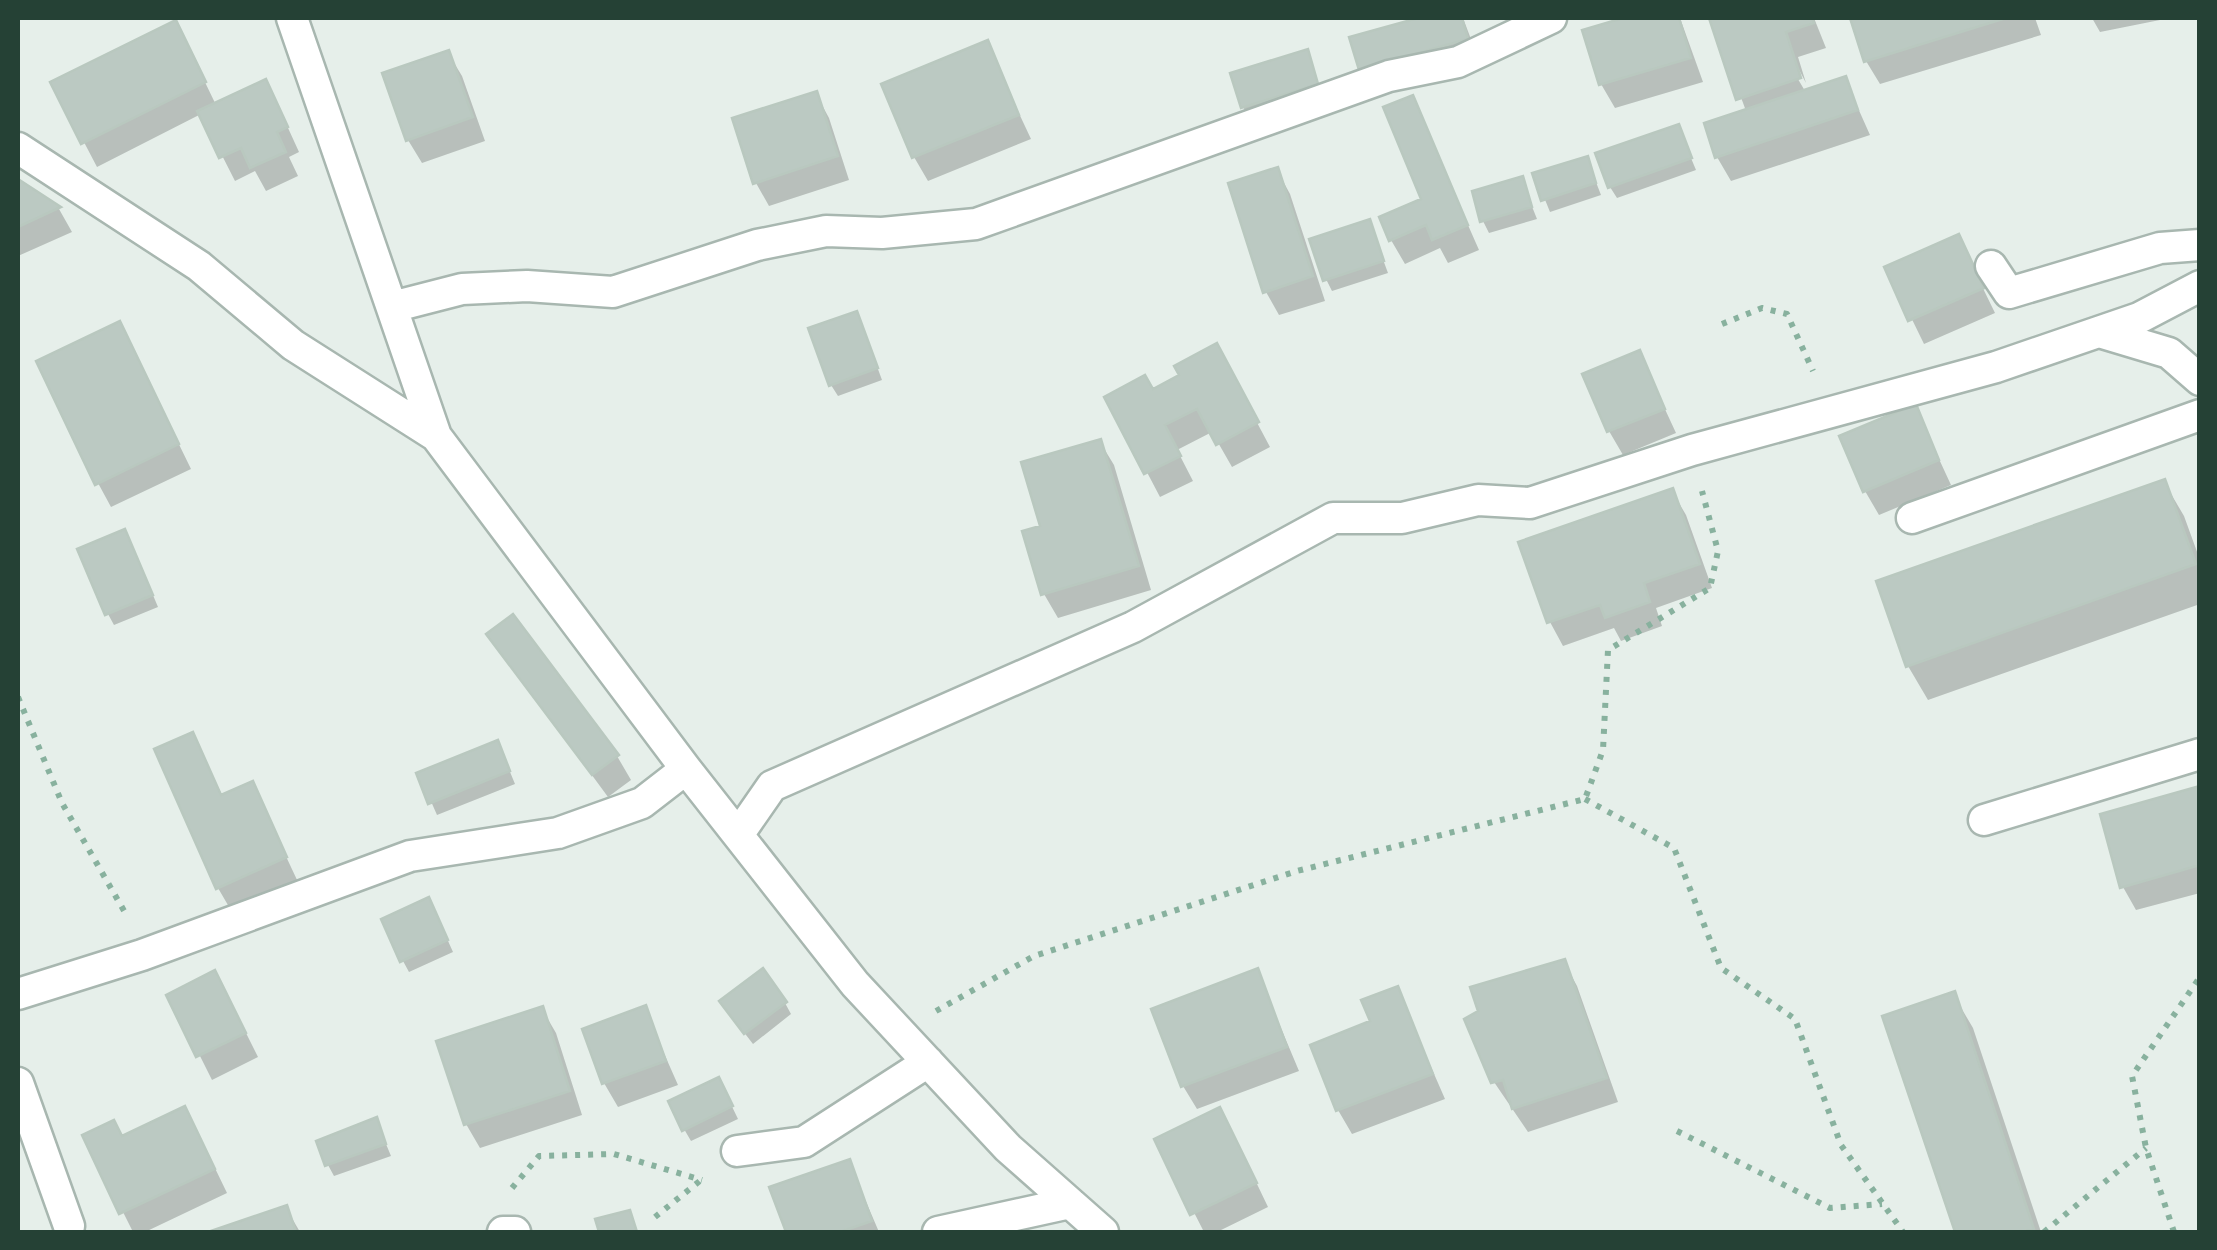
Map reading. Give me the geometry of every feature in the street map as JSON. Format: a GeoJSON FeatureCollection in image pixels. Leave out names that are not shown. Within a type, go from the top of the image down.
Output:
{"type":"FeatureCollection","features":[{"type":"Feature","properties":{"kind":"street"},"geometry":{"type":"LineString","coordinates":[[292,18],[436,436],[686,768],[856,984],[1008,1148],[1103,1232]]}},
{"type":"Feature","properties":{"kind":"street"},"geometry":{"type":"LineString","coordinates":[[392,306],[462,289],[527,286],[613,292],[757,245],[826,232],[882,233],[976,224],[1390,76],[1458,62],[1551,18]]}},
{"type":"Feature","properties":{"kind":"street"},"geometry":{"type":"LineString","coordinates":[[18,148],[198,266],[293,346],[436,436]]}},
{"type":"Feature","properties":{"kind":"street"},"geometry":{"type":"LineString","coordinates":[[1991,266],[2008,294],[2160,248],[2200,244]]}},
{"type":"Feature","properties":{"kind":"street"},"geometry":{"type":"LineString","coordinates":[[738,835],[772,786],[1134,627],[1333,518],[1402,518],[1478,500],[1530,503],[1692,450],[1996,367],[2139,318],[2200,286]]}},
{"type":"Feature","properties":{"kind":"street"},"geometry":{"type":"LineString","coordinates":[[2099,332],[2169,353],[2200,380]]}},
{"type":"Feature","properties":{"kind":"street"},"geometry":{"type":"LineString","coordinates":[[1912,518],[2200,415]]}},
{"type":"Feature","properties":{"kind":"street"},"geometry":{"type":"LineString","coordinates":[[1984,820],[2200,754]]}},
{"type":"Feature","properties":{"kind":"street"},"geometry":{"type":"LineString","coordinates":[[18,994],[142,955],[410,856],[558,833],[642,803],[686,768]]}},
{"type":"Feature","properties":{"kind":"street"},"geometry":{"type":"LineString","coordinates":[[737,1151],[804,1142],[928,1062]]}},
{"type":"Feature","properties":{"kind":"street"},"geometry":{"type":"LineString","coordinates":[[18,1083],[69,1226]]}},
{"type":"Feature","properties":{"kind":"street"},"geometry":{"type":"LineString","coordinates":[[938,1232],[1070,1203]]}},
{"type":"Feature","properties":{"kind":"path"},"geometry":{"type":"LineString","coordinates":[[1722,324],[1762,308],[1787,314],[1828,414]]}},
{"type":"Feature","properties":{"kind":"path"},"geometry":{"type":"LineString","coordinates":[[1585,799],[1604,750],[1608,650],[1710,588],[1718,551],[1692,450]]}},
{"type":"Feature","properties":{"kind":"path"},"geometry":{"type":"LineString","coordinates":[[18,697],[62,802],[121,902],[142,955]]}},
{"type":"Feature","properties":{"kind":"path"},"geometry":{"type":"LineString","coordinates":[[900,1031],[1034,956],[1298,871],[1585,799],[1674,848],[1721,968],[1795,1019],[1841,1145],[1904,1232]]}},
{"type":"Feature","properties":{"kind":"path"},"geometry":{"type":"LineString","coordinates":[[2174,1232],[2146,1148],[2132,1076],[2200,976]]}},
{"type":"Feature","properties":{"kind":"path"},"geometry":{"type":"LineString","coordinates":[[1677,1131],[1830,1208],[1883,1204]]}},
{"type":"Feature","properties":{"kind":"path"},"geometry":{"type":"LineString","coordinates":[[2044,1232],[2146,1148]]}},
{"type":"Feature","properties":{"kind":"path"},"geometry":{"type":"LineString","coordinates":[[655,1216],[737,1151]]}},
{"type":"Feature","properties":{"kind":"path"},"geometry":{"type":"LineString","coordinates":[[510,1231],[504,1197],[540,1156],[614,1154],[702,1180]]}},
{"type":"Feature","properties":{"kind":"building"},"geometry":{"type":"Polygon","coordinates":[[[1418,18],[1462,18],[1468,39],[1359,70],[1349,37],[1418,18]]]}},
{"type":"Feature","properties":{"kind":"building"},"geometry":{"type":"Polygon","coordinates":[[[1623,18],[1679,18],[1691,58],[1599,85],[1582,30],[1623,18]]]}},
{"type":"Feature","properties":{"kind":"building"},"geometry":{"type":"Polygon","coordinates":[[[1709,18],[1812,18],[1814,23],[1786,32],[1801,78],[1736,100],[1709,18]]]}},
{"type":"Feature","properties":{"kind":"building"},"geometry":{"type":"Polygon","coordinates":[[[1850,18],[2006,18],[1864,62],[1850,18]]]}},
{"type":"Feature","properties":{"kind":"building"},"geometry":{"type":"Polygon","coordinates":[[[176,20],[206,82],[81,144],[50,82],[176,20]]]}},
{"type":"Feature","properties":{"kind":"building"},"geometry":{"type":"Polygon","coordinates":[[[988,40],[1019,115],[912,158],[881,84],[988,40]]]}},
{"type":"Feature","properties":{"kind":"building"},"geometry":{"type":"Polygon","coordinates":[[[1308,49],[1318,84],[1241,108],[1230,73],[1308,49]]]}},
{"type":"Feature","properties":{"kind":"building"},"geometry":{"type":"Polygon","coordinates":[[[449,50],[473,117],[406,141],[382,73],[449,50]]]}},
{"type":"Feature","properties":{"kind":"building"},"geometry":{"type":"Polygon","coordinates":[[[1846,76],[1858,110],[1715,158],[1704,123],[1846,76]]]}},
{"type":"Feature","properties":{"kind":"building"},"geometry":{"type":"Polygon","coordinates":[[[266,79],[288,127],[277,132],[286,152],[250,168],[241,148],[219,158],[197,111],[266,79]]]}},
{"type":"Feature","properties":{"kind":"building"},"geometry":{"type":"Polygon","coordinates":[[[817,91],[838,156],[753,184],[732,118],[817,91]]]}},
{"type":"Feature","properties":{"kind":"building"},"geometry":{"type":"Polygon","coordinates":[[[1413,95],[1468,225],[1432,240],[1426,225],[1389,241],[1379,217],[1421,199],[1383,107],[1413,95]]]}},
{"type":"Feature","properties":{"kind":"building"},"geometry":{"type":"Polygon","coordinates":[[[1679,124],[1692,158],[1608,188],[1595,153],[1679,124]]]}},
{"type":"Feature","properties":{"kind":"building"},"geometry":{"type":"Polygon","coordinates":[[[1588,156],[1596,183],[1541,201],[1532,173],[1588,156]]]}},
{"type":"Feature","properties":{"kind":"building"},"geometry":{"type":"Polygon","coordinates":[[[1278,167],[1313,276],[1263,293],[1228,183],[1278,167]]]}},
{"type":"Feature","properties":{"kind":"building"},"geometry":{"type":"Polygon","coordinates":[[[1523,176],[1532,207],[1480,222],[1472,191],[1523,176]]]}},
{"type":"Feature","properties":{"kind":"building"},"geometry":{"type":"Polygon","coordinates":[[[18,179],[61,207],[18,227],[18,179]]]}},
{"type":"Feature","properties":{"kind":"building"},"geometry":{"type":"Polygon","coordinates":[[[1370,219],[1384,261],[1323,281],[1309,239],[1370,219]]]}},
{"type":"Feature","properties":{"kind":"building"},"geometry":{"type":"Polygon","coordinates":[[[1959,234],[1984,288],[1908,321],[1884,267],[1959,234]]]}},
{"type":"Feature","properties":{"kind":"building"},"geometry":{"type":"Polygon","coordinates":[[[857,311],[878,368],[829,386],[808,328],[857,311]]]}},
{"type":"Feature","properties":{"kind":"building"},"geometry":{"type":"Polygon","coordinates":[[[120,321],[179,444],[95,485],[36,361],[120,321]]]}},
{"type":"Feature","properties":{"kind":"building"},"geometry":{"type":"Polygon","coordinates":[[[1217,343],[1259,422],[1216,445],[1197,409],[1165,425],[1181,456],[1144,474],[1104,397],[1145,375],[1153,389],[1179,375],[1174,366],[1217,343]]]}},
{"type":"Feature","properties":{"kind":"building"},"geometry":{"type":"Polygon","coordinates":[[[1640,350],[1665,409],[1607,432],[1582,374],[1640,350]]]}},
{"type":"Feature","properties":{"kind":"building"},"geometry":{"type":"Polygon","coordinates":[[[1916,404],[1939,460],[1863,492],[1839,436],[1916,404]]]}},
{"type":"Feature","properties":{"kind":"building"},"geometry":{"type":"Polygon","coordinates":[[[1101,439],[1139,566],[1041,595],[1022,531],[1040,526],[1021,462],[1101,439]]]}},
{"type":"Feature","properties":{"kind":"building"},"geometry":{"type":"Polygon","coordinates":[[[2165,479],[2196,564],[1906,667],[1876,581],[2165,479]]]}},
{"type":"Feature","properties":{"kind":"building"},"geometry":{"type":"Polygon","coordinates":[[[1673,488],[1700,564],[1644,583],[1650,602],[1605,618],[1600,605],[1547,623],[1518,542],[1673,488]]]}},
{"type":"Feature","properties":{"kind":"building"},"geometry":{"type":"Polygon","coordinates":[[[125,529],[153,595],[105,615],[77,549],[125,529]]]}},
{"type":"Feature","properties":{"kind":"building"},"geometry":{"type":"Polygon","coordinates":[[[513,614],[619,755],[592,775],[486,634],[513,614]]]}},
{"type":"Feature","properties":{"kind":"building"},"geometry":{"type":"Polygon","coordinates":[[[193,732],[221,795],[253,781],[287,857],[216,889],[154,749],[193,732]]]}},
{"type":"Feature","properties":{"kind":"building"},"geometry":{"type":"Polygon","coordinates":[[[498,740],[510,771],[428,804],[416,773],[498,740]]]}},
{"type":"Feature","properties":{"kind":"building"},"geometry":{"type":"Polygon","coordinates":[[[2200,786],[2200,865],[2120,888],[2100,814],[2200,786]]]}},
{"type":"Feature","properties":{"kind":"building"},"geometry":{"type":"Polygon","coordinates":[[[429,897],[448,940],[400,962],[381,919],[429,897]]]}},
{"type":"Feature","properties":{"kind":"building"},"geometry":{"type":"Polygon","coordinates":[[[1565,959],[1607,1078],[1512,1109],[1503,1080],[1491,1083],[1464,1019],[1478,1011],[1470,987],[1565,959]]]}},
{"type":"Feature","properties":{"kind":"building"},"geometry":{"type":"Polygon","coordinates":[[[763,968],[787,1002],[744,1034],[719,1001],[763,968]]]}},
{"type":"Feature","properties":{"kind":"building"},"geometry":{"type":"Polygon","coordinates":[[[1258,968],[1287,1047],[1181,1087],[1151,1009],[1258,968]]]}},
{"type":"Feature","properties":{"kind":"building"},"geometry":{"type":"Polygon","coordinates":[[[215,970],[246,1033],[196,1057],[166,995],[215,970]]]}},
{"type":"Feature","properties":{"kind":"building"},"geometry":{"type":"Polygon","coordinates":[[[1398,986],[1433,1074],[1336,1111],[1310,1045],[1370,1021],[1361,1000],[1398,986]]]}},
{"type":"Feature","properties":{"kind":"building"},"geometry":{"type":"Polygon","coordinates":[[[1955,991],[2034,1229],[1955,1232],[1882,1016],[1955,991]]]}},
{"type":"Feature","properties":{"kind":"building"},"geometry":{"type":"Polygon","coordinates":[[[646,1005],[666,1061],[602,1084],[582,1029],[646,1005]]]}},
{"type":"Feature","properties":{"kind":"building"},"geometry":{"type":"Polygon","coordinates":[[[543,1006],[570,1091],[464,1125],[436,1041],[543,1006]]]}},
{"type":"Feature","properties":{"kind":"building"},"geometry":{"type":"Polygon","coordinates":[[[719,1077],[733,1106],[682,1131],[668,1101],[719,1077]]]}},
{"type":"Feature","properties":{"kind":"building"},"geometry":{"type":"Polygon","coordinates":[[[185,1106],[215,1169],[119,1214],[82,1135],[114,1120],[122,1136],[185,1106]]]}},
{"type":"Feature","properties":{"kind":"building"},"geometry":{"type":"Polygon","coordinates":[[[1220,1107],[1257,1183],[1190,1215],[1154,1139],[1220,1107]]]}},
{"type":"Feature","properties":{"kind":"building"},"geometry":{"type":"Polygon","coordinates":[[[377,1117],[386,1144],[325,1166],[316,1141],[377,1117]]]}},
{"type":"Feature","properties":{"kind":"building"},"geometry":{"type":"Polygon","coordinates":[[[850,1159],[872,1221],[840,1232],[786,1232],[769,1187],[850,1159]]]}},
{"type":"Feature","properties":{"kind":"building"},"geometry":{"type":"Polygon","coordinates":[[[287,1205],[296,1232],[208,1232],[287,1205]]]}},
{"type":"Feature","properties":{"kind":"building"},"geometry":{"type":"Polygon","coordinates":[[[630,1210],[637,1232],[599,1232],[595,1219],[630,1210]]]}}]}
